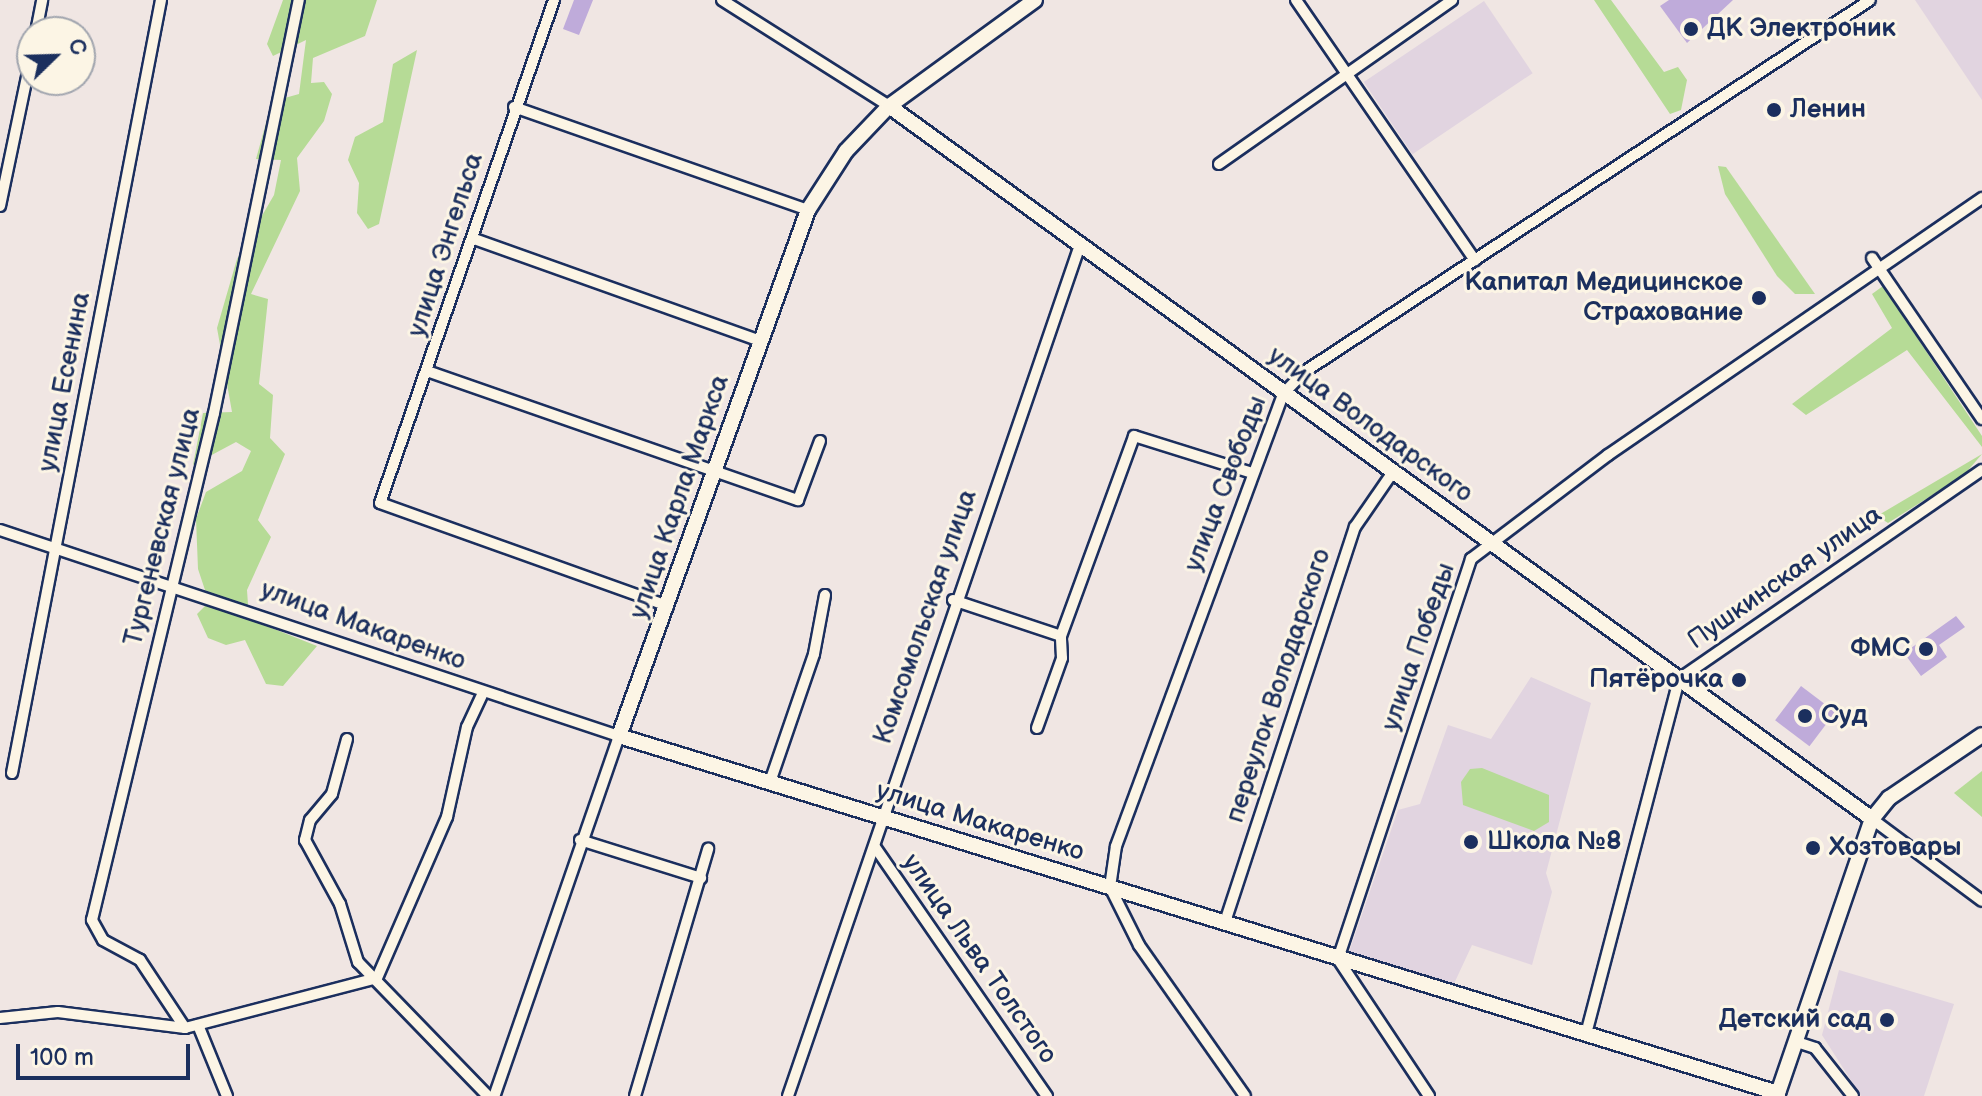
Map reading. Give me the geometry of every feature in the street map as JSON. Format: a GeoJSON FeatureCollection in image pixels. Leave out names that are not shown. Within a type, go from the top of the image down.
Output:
{"type":"FeatureCollection","features":[{"type":"Feature","properties":{"kind":"street","name":"улица Есенина"},"geometry":{"type":"LineString","coordinates":[[12,773],[161,0]]}},
{"type":"Feature","properties":{"kind":"street","name":"Тургеневская улица"},"geometry":{"type":"LineString","coordinates":[[185,1028],[140,960],[103,940],[92,920],[172,582],[299,0]]}},
{"type":"Feature","properties":{"kind":"street","name":"улица Энгельса"},"geometry":{"type":"LineString","coordinates":[[554,0],[514,107],[474,239],[380,503],[668,606]]}},
{"type":"Feature","properties":{"kind":"street","name":"улица Володарского"},"geometry":{"type":"LineString","coordinates":[[722,0],[889,106],[1982,901]]}},
{"type":"Feature","properties":{"kind":"street","name":"улица Карла Маркса"},"geometry":{"type":"LineString","coordinates":[[491,1096],[580,840],[668,606],[808,210],[846,151],[889,106],[1035,0]]}},
{"type":"Feature","properties":{"kind":"street"},"geometry":{"type":"LineString","coordinates":[[1296,0],[1350,72],[1475,260]]}},
{"type":"Feature","properties":{"kind":"street"},"geometry":{"type":"LineString","coordinates":[[1219,164],[1452,0]]}},
{"type":"Feature","properties":{"kind":"street","name":"улица Свободы"},"geometry":{"type":"LineString","coordinates":[[1110,887],[1116,846],[1284,393],[1304,372],[1870,0]]}},
{"type":"Feature","properties":{"kind":"street"},"geometry":{"type":"LineString","coordinates":[[0,206],[23,96]]}},
{"type":"Feature","properties":{"kind":"street"},"geometry":{"type":"LineString","coordinates":[[514,107],[808,210]]}},
{"type":"Feature","properties":{"kind":"street","name":"улица Победы"},"geometry":{"type":"LineString","coordinates":[[1338,959],[1471,559],[1488,540],[1982,198]]}},
{"type":"Feature","properties":{"kind":"street"},"geometry":{"type":"LineString","coordinates":[[474,239],[761,341]]}},
{"type":"Feature","properties":{"kind":"street","name":"Комсомольская улица"},"geometry":{"type":"LineString","coordinates":[[792,1093],[875,847],[953,600],[1080,245]]}},
{"type":"Feature","properties":{"kind":"street"},"geometry":{"type":"LineString","coordinates":[[1872,258],[1982,419]]}},
{"type":"Feature","properties":{"kind":"street"},"geometry":{"type":"LineString","coordinates":[[427,371],[798,500],[820,441]]}},
{"type":"Feature","properties":{"kind":"street"},"geometry":{"type":"LineString","coordinates":[[1037,728],[1062,658],[1061,636],[1134,436],[1252,473]]}},
{"type":"Feature","properties":{"kind":"street","name":"Пушкинская улица"},"geometry":{"type":"LineString","coordinates":[[1586,1034],[1679,679],[1982,470]]}},
{"type":"Feature","properties":{"kind":"street","name":"переулок Володарского"},"geometry":{"type":"LineString","coordinates":[[1225,922],[1355,527],[1393,472]]}},
{"type":"Feature","properties":{"kind":"street","name":"улица Макаренко"},"geometry":{"type":"LineString","coordinates":[[0,530],[172,582],[482,695],[1778,1094]]}},
{"type":"Feature","properties":{"kind":"street"},"geometry":{"type":"LineString","coordinates":[[770,782],[814,654],[825,595]]}},
{"type":"Feature","properties":{"kind":"street"},"geometry":{"type":"LineString","coordinates":[[953,600],[1061,636]]}},
{"type":"Feature","properties":{"kind":"street"},"geometry":{"type":"LineString","coordinates":[[377,978],[447,817],[467,727],[482,695]]}},
{"type":"Feature","properties":{"kind":"street"},"geometry":{"type":"LineString","coordinates":[[1778,1094],[1800,1043],[1850,869],[1872,819],[1889,798],[1982,735]]}},
{"type":"Feature","properties":{"kind":"street"},"geometry":{"type":"LineString","coordinates":[[347,739],[332,794],[310,820],[305,840],[344,914],[358,962],[491,1096]]}},
{"type":"Feature","properties":{"kind":"street"},"geometry":{"type":"LineString","coordinates":[[580,840],[701,878]]}},
{"type":"Feature","properties":{"kind":"street","name":"улица Льва Толстого"},"geometry":{"type":"LineString","coordinates":[[875,847],[1047,1096]]}},
{"type":"Feature","properties":{"kind":"street"},"geometry":{"type":"LineString","coordinates":[[635,1096],[708,849]]}},
{"type":"Feature","properties":{"kind":"street"},"geometry":{"type":"LineString","coordinates":[[1110,887],[1139,945],[1245,1096]]}},
{"type":"Feature","properties":{"kind":"street"},"geometry":{"type":"LineString","coordinates":[[1338,959],[1429,1096]]}},
{"type":"Feature","properties":{"kind":"street"},"geometry":{"type":"LineString","coordinates":[[0,1018],[58,1012],[185,1028],[377,978]]}},
{"type":"Feature","properties":{"kind":"street"},"geometry":{"type":"LineString","coordinates":[[198,1025],[227,1096]]}},
{"type":"Feature","properties":{"kind":"street"},"geometry":{"type":"LineString","coordinates":[[1800,1043],[1815,1048],[1853,1096]]}},
{"type":"Feature","properties":{"kind":"shaded area"},"geometry":{"type":"Polygon","coordinates":[[[1915,0],[1982,0],[1982,100],[1915,0]]]}},
{"type":"Feature","properties":{"kind":"shaded area"},"geometry":{"type":"Polygon","coordinates":[[[1484,1],[1533,73],[1412,154],[1364,82],[1484,1]]]}},
{"type":"Feature","properties":{"kind":"shaded area","name":"Школа №8"},"geometry":{"type":"Polygon","coordinates":[[[1531,677],[1591,703],[1546,873],[1552,892],[1532,965],[1472,945],[1452,988],[1348,955],[1398,810],[1420,804],[1448,725],[1491,739],[1531,677]]]}},
{"type":"Feature","properties":{"kind":"shaded area","name":"Детский сад"},"geometry":{"type":"Polygon","coordinates":[[[1839,970],[1954,1004],[1924,1096],[1861,1096],[1822,1035],[1839,970]]]}},
{"type":"Feature","properties":{"kind":"green space"},"geometry":{"type":"Polygon","coordinates":[[[283,0],[377,0],[365,36],[313,58],[311,83],[324,82],[332,94],[324,121],[297,158],[300,191],[251,294],[268,299],[259,384],[273,395],[270,438],[285,454],[258,520],[271,537],[247,590],[249,619],[317,646],[283,686],[266,684],[245,640],[226,645],[208,638],[197,614],[209,602],[198,569],[196,519],[206,492],[242,471],[251,451],[236,442],[193,465],[203,413],[232,412],[217,328],[237,259],[274,195],[281,160],[256,159],[269,112],[274,101],[299,94],[306,40],[273,56],[267,44],[283,0]]]}},
{"type":"Feature","properties":{"kind":"green space"},"geometry":{"type":"Polygon","coordinates":[[[1594,0],[1611,0],[1664,72],[1678,67],[1687,80],[1681,110],[1670,114],[1594,0]]]}},
{"type":"Feature","properties":{"kind":"green space"},"geometry":{"type":"Polygon","coordinates":[[[417,50],[379,224],[368,229],[357,213],[359,183],[348,160],[355,137],[383,122],[393,64],[417,50]]]}},
{"type":"Feature","properties":{"kind":"green space"},"geometry":{"type":"Polygon","coordinates":[[[1718,166],[1726,167],[1815,294],[1795,294],[1777,276],[1725,194],[1718,166]]]}},
{"type":"Feature","properties":{"kind":"green space"},"geometry":{"type":"Polygon","coordinates":[[[1883,286],[1982,436],[1982,447],[1907,350],[1806,415],[1792,404],[1892,328],[1872,294],[1883,286]]]}},
{"type":"Feature","properties":{"kind":"green space"},"geometry":{"type":"Polygon","coordinates":[[[1982,454],[1964,475],[1888,523],[1877,516],[1982,454]]]}},
{"type":"Feature","properties":{"kind":"green space"},"geometry":{"type":"Polygon","coordinates":[[[1482,768],[1549,795],[1549,822],[1534,831],[1463,805],[1461,782],[1470,769],[1482,768]]]}},
{"type":"Feature","properties":{"kind":"green space"},"geometry":{"type":"Polygon","coordinates":[[[1982,771],[1982,817],[1954,793],[1982,771]]]}},
{"type":"Feature","properties":{"kind":"building"},"geometry":{"type":"Polygon","coordinates":[[[574,0],[593,0],[579,35],[563,29],[574,0]]]}},
{"type":"Feature","properties":{"kind":"building","name":"ДК Электроник"},"geometry":{"type":"Polygon","coordinates":[[[1669,0],[1733,0],[1687,43],[1660,6],[1669,0]]]}},
{"type":"Feature","properties":{"kind":"building","name":"ФМС"},"geometry":{"type":"Polygon","coordinates":[[[1956,616],[1965,627],[1939,645],[1947,657],[1921,676],[1904,653],[1956,616]]]}},
{"type":"Feature","properties":{"kind":"building","name":"Суд"},"geometry":{"type":"Polygon","coordinates":[[[1801,686],[1835,712],[1809,746],[1775,720],[1801,686]]]}},
{"type":"Feature","properties":{"kind":"place","name":"ДК Электроник"},"geometry":{"type":"Point","coordinates":[1691,29]}},
{"type":"Feature","properties":{"kind":"place","name":"Ленин"},"geometry":{"type":"Point","coordinates":[1774,110]}},
{"type":"Feature","properties":{"kind":"place","name":"Капитал Медицинское Страхование"},"geometry":{"type":"Point","coordinates":[1759,298]}},
{"type":"Feature","properties":{"kind":"place","name":"ФМС"},"geometry":{"type":"Point","coordinates":[1926,649]}},
{"type":"Feature","properties":{"kind":"place","name":"Пятёрочка"},"geometry":{"type":"Point","coordinates":[1739,680]}},
{"type":"Feature","properties":{"kind":"place","name":"Суд"},"geometry":{"type":"Point","coordinates":[1805,716]}},
{"type":"Feature","properties":{"kind":"place","name":"Школа №8"},"geometry":{"type":"Point","coordinates":[1471,842]}},
{"type":"Feature","properties":{"kind":"place","name":"Хозтовары"},"geometry":{"type":"Point","coordinates":[1813,848]}},
{"type":"Feature","properties":{"kind":"place","name":"Детский сад"},"geometry":{"type":"Point","coordinates":[1887,1020]}}]}
